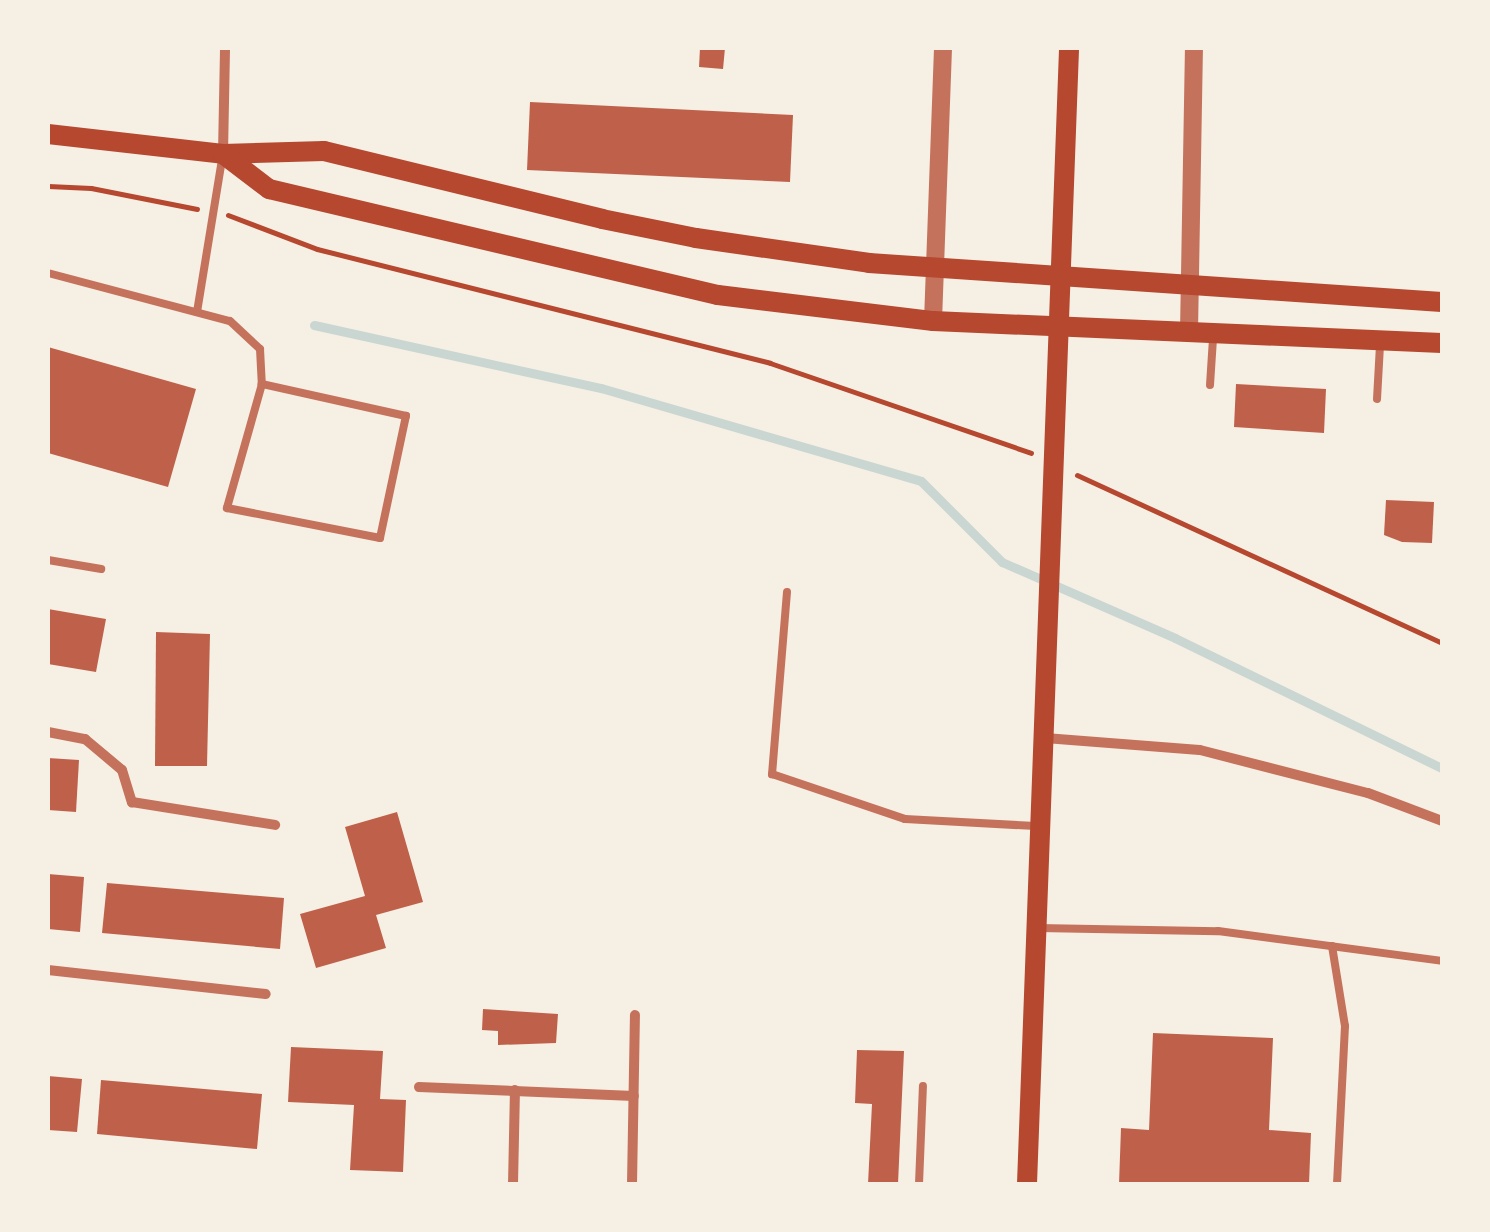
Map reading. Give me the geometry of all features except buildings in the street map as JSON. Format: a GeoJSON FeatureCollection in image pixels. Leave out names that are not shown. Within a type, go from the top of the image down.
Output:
{"type":"FeatureCollection","features":[{"type":"Feature","properties":{"kind":"main road"},"geometry":{"type":"LineString","coordinates":[[1027,1184],[1069,48]]}},
{"type":"Feature","properties":{"kind":"main road"},"geometry":{"type":"LineString","coordinates":[[48,134],[223,154],[324,151],[696,238],[937,268],[1191,282],[1442,302]]}},
{"type":"Feature","properties":{"kind":"main road"},"geometry":{"type":"LineString","coordinates":[[223,154],[270,189],[718,296],[933,321],[1442,343]]}},
{"type":"Feature","properties":{"kind":"street"},"geometry":{"type":"LineString","coordinates":[[223,154],[225,48]]}},
{"type":"Feature","properties":{"kind":"street"},"geometry":{"type":"LineString","coordinates":[[933,321],[942,48]]}},
{"type":"Feature","properties":{"kind":"street"},"geometry":{"type":"LineString","coordinates":[[1189,332],[1194,48]]}},
{"type":"Feature","properties":{"kind":"street"},"geometry":{"type":"LineString","coordinates":[[48,732],[85,739],[122,770],[132,802],[275,825]]}},
{"type":"Feature","properties":{"kind":"street"},"geometry":{"type":"LineString","coordinates":[[1045,738],[1200,750],[1368,793],[1442,820]]}},
{"type":"Feature","properties":{"kind":"street"},"geometry":{"type":"LineString","coordinates":[[48,970],[266,994]]}},
{"type":"Feature","properties":{"kind":"street"},"geometry":{"type":"LineString","coordinates":[[632,1184],[635,1015]]}},
{"type":"Feature","properties":{"kind":"street"},"geometry":{"type":"LineString","coordinates":[[419,1087],[634,1096]]}},
{"type":"Feature","properties":{"kind":"street"},"geometry":{"type":"LineString","coordinates":[[512,1184],[515,1090]]}},
{"type":"Feature","properties":{"kind":"lane"},"geometry":{"type":"LineString","coordinates":[[197,312],[223,154]]}},
{"type":"Feature","properties":{"kind":"lane"},"geometry":{"type":"LineString","coordinates":[[48,273],[230,321],[260,349],[262,384],[227,508],[380,538],[406,416],[262,384]]}},
{"type":"Feature","properties":{"kind":"lane"},"geometry":{"type":"LineString","coordinates":[[1210,385],[1213,333]]}},
{"type":"Feature","properties":{"kind":"lane"},"geometry":{"type":"LineString","coordinates":[[1377,399],[1380,340]]}},
{"type":"Feature","properties":{"kind":"lane"},"geometry":{"type":"LineString","coordinates":[[48,560],[101,569]]}},
{"type":"Feature","properties":{"kind":"lane"},"geometry":{"type":"LineString","coordinates":[[787,592],[772,774],[904,818],[1041,826]]}},
{"type":"Feature","properties":{"kind":"lane"},"geometry":{"type":"LineString","coordinates":[[1038,928],[1218,931],[1442,961]]}},
{"type":"Feature","properties":{"kind":"lane"},"geometry":{"type":"LineString","coordinates":[[1332,946],[1345,1026],[1338,1184]]}},
{"type":"Feature","properties":{"kind":"lane"},"geometry":{"type":"LineString","coordinates":[[919,1184],[923,1086]]}},
{"type":"Feature","properties":{"kind":"path"},"geometry":{"type":"LineString","coordinates":[[48,186],[90,188],[235,216],[318,248],[770,362],[1004,441],[1039,457]]}},
{"type":"Feature","properties":{"kind":"path"},"geometry":{"type":"LineString","coordinates":[[1074,474],[1442,643]]}},
{"type":"Feature","properties":{"kind":"waterway"},"geometry":{"type":"LineString","coordinates":[[314,325],[601,388],[921,481],[1002,562],[1175,638],[1442,768]]}}]}
